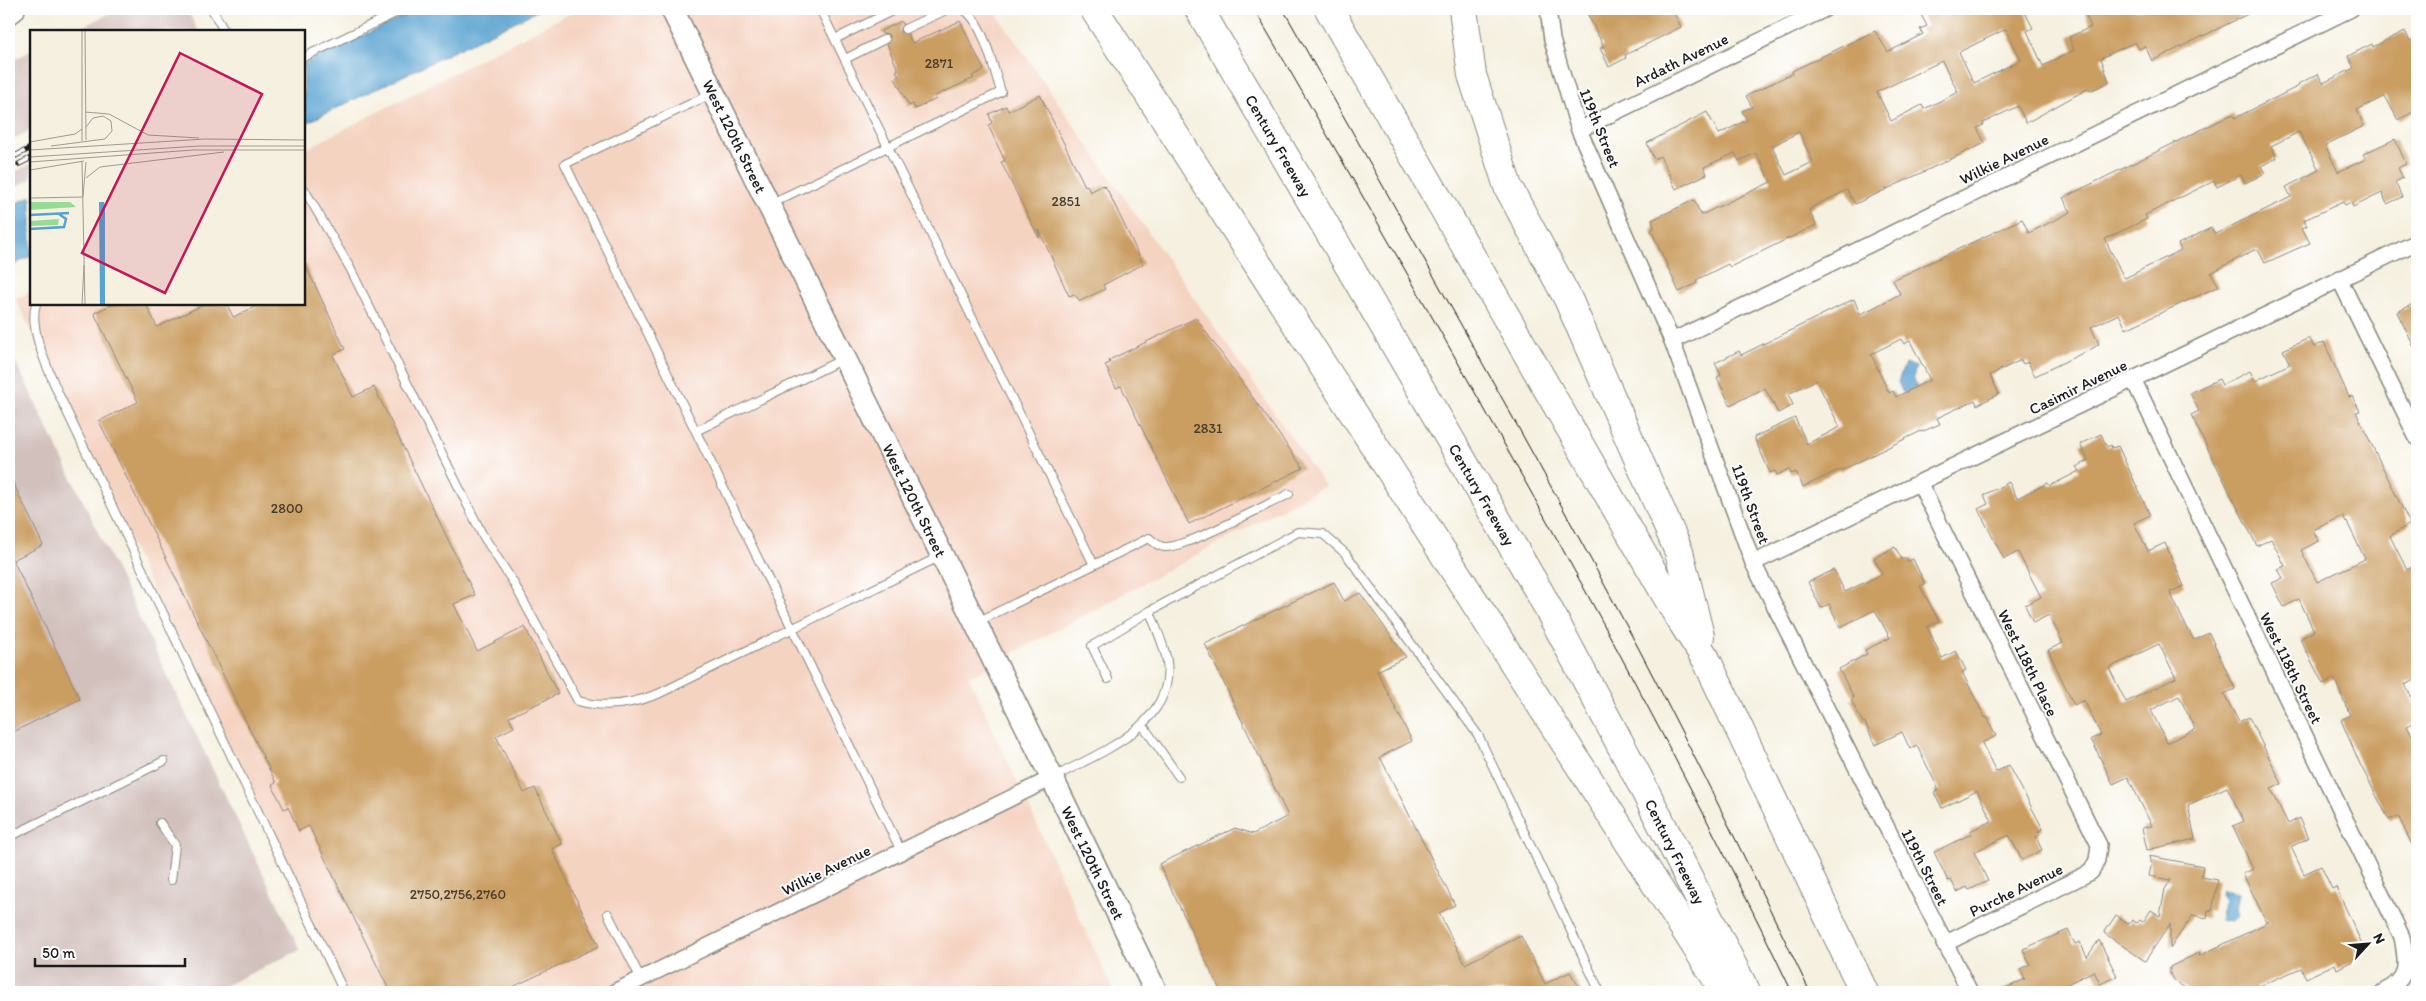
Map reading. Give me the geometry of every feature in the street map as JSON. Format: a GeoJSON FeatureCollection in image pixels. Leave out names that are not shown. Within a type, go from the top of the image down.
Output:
{"type":"FeatureCollection","features":[{"type":"Feature","properties":{"kind":"highway"},"geometry":{"type":"LineString","coordinates":[[1094,9],[1725,992]]}},
{"type":"Feature","properties":{"kind":"highway","name":"Century Freeway"},"geometry":{"type":"LineString","coordinates":[[1199,9],[1541,595],[1641,783],[1746,992]]}},
{"type":"Feature","properties":{"kind":"highway"},"geometry":{"type":"LineString","coordinates":[[1329,9],[1509,325],[1677,614],[1706,659],[1864,992]]}},
{"type":"Feature","properties":{"kind":"highway"},"geometry":{"type":"LineString","coordinates":[[1463,9],[1472,75],[1508,186],[1568,299],[1679,552],[1706,659]]}},
{"type":"Feature","properties":{"kind":"street","name":"West 120th Street"},"geometry":{"type":"LineString","coordinates":[[672,9],[1156,992]]}},
{"type":"Feature","properties":{"kind":"street","name":"119th Street"},"geometry":{"type":"LineString","coordinates":[[1548,9],[1552,40],[1579,130],[1672,341],[1753,563],[1944,944],[1970,992]]}},
{"type":"Feature","properties":{"kind":"street","name":"Ardath Avenue"},"geometry":{"type":"LineString","coordinates":[[1579,130],[1825,9]]}},
{"type":"Feature","properties":{"kind":"street","name":"Wilkie Avenue"},"geometry":{"type":"LineString","coordinates":[[1672,341],[2351,9]]}},
{"type":"Feature","properties":{"kind":"street","name":"Casimir Avenue"},"geometry":{"type":"LineString","coordinates":[[1753,563],[1920,484],[2417,242]]}},
{"type":"Feature","properties":{"kind":"street"},"geometry":{"type":"LineString","coordinates":[[2340,278],[2417,438]]}},
{"type":"Feature","properties":{"kind":"street","name":"West 118th Street"},"geometry":{"type":"LineString","coordinates":[[2133,379],[2402,937],[2406,957],[2404,975],[2395,986],[2383,992]]}},
{"type":"Feature","properties":{"kind":"street","name":"West 118th Place"},"geometry":{"type":"LineString","coordinates":[[1920,484],[2080,809],[2092,827],[2099,845],[2097,860]]}},
{"type":"Feature","properties":{"kind":"street","name":"Wilkie Avenue"},"geometry":{"type":"LineString","coordinates":[[614,992],[1052,778]]}},
{"type":"Feature","properties":{"kind":"street","name":"Purche Avenue"},"geometry":{"type":"LineString","coordinates":[[1944,944],[2074,882],[2091,872],[2097,860]]}},
{"type":"Feature","properties":{"kind":"lane"},"geometry":{"type":"LineString","coordinates":[[212,9],[223,30]]}},
{"type":"Feature","properties":{"kind":"lane"},"geometry":{"type":"LineString","coordinates":[[305,58],[404,9]]}},
{"type":"Feature","properties":{"kind":"lane"},"geometry":{"type":"LineString","coordinates":[[820,9],[1094,565]]}},
{"type":"Feature","properties":{"kind":"lane"},"geometry":{"type":"LineString","coordinates":[[834,39],[896,9]]}},
{"type":"Feature","properties":{"kind":"lane"},"geometry":{"type":"LineString","coordinates":[[906,29],[948,9]]}},
{"type":"Feature","properties":{"kind":"lane"},"geometry":{"type":"LineString","coordinates":[[769,205],[1001,92],[991,58],[971,14],[963,9]]}},
{"type":"Feature","properties":{"kind":"lane"},"geometry":{"type":"LineString","coordinates":[[845,59],[885,39]]}},
{"type":"Feature","properties":{"kind":"lane"},"geometry":{"type":"LineString","coordinates":[[713,93],[565,164],[902,852]]}},
{"type":"Feature","properties":{"kind":"lane"},"geometry":{"type":"LineString","coordinates":[[305,191],[350,268],[482,534],[513,582],[578,701],[592,705],[614,705],[645,699],[942,556]]}},
{"type":"Feature","properties":{"kind":"lane"},"geometry":{"type":"LineString","coordinates":[[36,305],[34,316],[38,338],[59,395],[344,992]]}},
{"type":"Feature","properties":{"kind":"lane"},"geometry":{"type":"LineString","coordinates":[[696,431],[845,359]]}},
{"type":"Feature","properties":{"kind":"lane"},"geometry":{"type":"LineString","coordinates":[[975,622],[1149,538],[1160,546],[1167,547],[1187,542],[1289,494]]}},
{"type":"Feature","properties":{"kind":"lane"},"geometry":{"type":"LineString","coordinates":[[1108,679],[1092,646],[1150,611],[1298,532],[1323,534],[1346,554],[1478,735],[1600,992]]}},
{"type":"Feature","properties":{"kind":"lane"},"geometry":{"type":"LineString","coordinates":[[1052,778],[1120,741],[1150,717],[1165,693],[1167,662],[1150,611]]}},
{"type":"Feature","properties":{"kind":"lane"},"geometry":{"type":"LineString","coordinates":[[1142,724],[1179,777]]}},
{"type":"Feature","properties":{"kind":"lane"},"geometry":{"type":"LineString","coordinates":[[9,837],[164,761]]}},
{"type":"Feature","properties":{"kind":"lane"},"geometry":{"type":"LineString","coordinates":[[160,824],[175,845],[170,880]]}},
{"type":"Feature","properties":{"kind":"lane"},"geometry":{"type":"LineString","coordinates":[[608,914],[641,979]]}},
{"type":"Feature","properties":{"kind":"shaded area"},"geometry":{"type":"Polygon","coordinates":[[[119,9],[187,9],[198,30],[75,30],[119,9]]]}},
{"type":"Feature","properties":{"kind":"shaded area"},"geometry":{"type":"Polygon","coordinates":[[[578,9],[993,9],[1325,486],[969,677],[1114,992],[341,992],[16,299],[30,292],[30,305],[305,305],[305,149],[578,9]]]}},
{"type":"Feature","properties":{"kind":"shaded area"},"geometry":{"type":"Polygon","coordinates":[[[30,52],[30,130],[9,141],[9,62],[30,52]]]}},
{"type":"Feature","properties":{"kind":"shaded area"},"geometry":{"type":"Polygon","coordinates":[[[30,164],[30,180],[9,190],[9,175],[30,164]]]}},
{"type":"Feature","properties":{"kind":"shaded area"},"geometry":{"type":"Polygon","coordinates":[[[9,348],[300,950],[211,992],[9,992],[9,348]]]}},
{"type":"Feature","properties":{"kind":"water"},"geometry":{"type":"Polygon","coordinates":[[[418,9],[541,9],[305,124],[305,64],[418,9]]]}},
{"type":"Feature","properties":{"kind":"water"},"geometry":{"type":"Polygon","coordinates":[[[30,196],[30,256],[9,267],[9,207],[30,196]]]}},
{"type":"Feature","properties":{"kind":"water"},"geometry":{"type":"Polygon","coordinates":[[[1905,363],[1916,367],[1913,378],[1917,386],[1903,393],[1898,382],[1905,363]]]}},
{"type":"Feature","properties":{"kind":"water"},"geometry":{"type":"Polygon","coordinates":[[[2222,890],[2238,893],[2235,910],[2238,917],[2230,922],[2220,920],[2224,902],[2221,895],[2222,890]]]}},
{"type":"Feature","properties":{"kind":"building"},"geometry":{"type":"Polygon","coordinates":[[[1585,9],[1672,9],[1681,27],[1625,55],[1626,58],[1609,67],[1600,48],[1604,47],[1585,9]]]}},
{"type":"Feature","properties":{"kind":"building"},"geometry":{"type":"Polygon","coordinates":[[[1918,9],[2023,9],[2033,28],[2027,31],[2043,66],[2074,50],[2069,37],[2091,27],[2083,9],[2258,9],[2152,61],[2145,46],[2139,49],[2135,42],[2101,58],[2109,82],[2090,91],[2089,88],[2026,123],[2018,106],[1983,123],[1984,125],[1977,128],[1985,143],[1855,204],[1847,190],[1814,206],[1809,210],[1816,225],[1730,267],[1728,264],[1696,280],[1697,283],[1679,292],[1651,230],[1654,228],[1652,220],[1694,200],[1701,215],[1771,182],[1756,153],[1739,161],[1735,153],[1704,167],[1707,174],[1676,189],[1660,156],[1654,159],[1647,143],[1707,112],[1719,134],[1747,120],[1742,111],[1752,107],[1746,96],[1793,73],[1792,71],[1875,31],[1888,52],[1923,34],[1920,29],[1927,26],[1918,9]],[[2006,29],[1959,52],[1974,83],[2021,60],[2006,29]],[[1942,61],[1877,92],[1891,121],[1922,105],[1924,109],[1958,92],[1942,61]],[[1799,132],[1772,146],[1786,175],[1813,162],[1799,132]]]}},
{"type":"Feature","properties":{"kind":"building"},"geometry":{"type":"Polygon","coordinates":[[[901,21],[903,24],[900,32],[908,34],[912,43],[960,21],[984,70],[972,76],[974,78],[935,96],[936,99],[915,109],[913,104],[909,106],[895,78],[899,76],[887,44],[890,37],[888,34],[882,34],[881,31],[901,21]]]}},
{"type":"Feature","properties":{"kind":"building"},"geometry":{"type":"Polygon","coordinates":[[[2405,31],[2410,41],[2417,38],[2417,110],[2398,120],[2385,96],[2357,110],[2364,126],[2325,145],[2338,172],[2366,159],[2363,154],[2395,139],[2406,164],[2398,168],[2403,178],[2395,182],[2402,197],[2387,204],[2382,193],[2353,207],[2351,202],[2345,205],[2343,202],[2304,220],[2307,226],[2302,228],[2310,243],[2265,263],[2258,250],[2254,250],[2211,273],[2219,286],[2126,329],[2119,314],[2091,327],[2099,344],[2035,376],[2028,362],[2023,364],[2021,360],[1990,375],[1999,394],[1977,405],[1975,400],[1937,418],[1940,424],[1921,431],[1840,471],[1803,487],[1796,472],[1791,474],[1789,469],[1777,475],[1775,471],[1770,473],[1754,437],[1795,418],[1807,444],[1840,427],[1816,380],[1788,394],[1793,405],[1778,413],[1765,388],[1730,405],[1717,377],[1721,375],[1715,363],[1739,351],[1741,355],[1854,299],[1860,314],[1869,310],[1900,294],[1893,280],[2022,219],[2029,233],[2071,212],[2063,198],[2233,114],[2235,118],[2299,86],[2298,84],[2318,74],[2323,83],[2354,68],[2348,56],[2372,44],[2373,47],[2405,31]],[[2299,132],[2271,146],[2277,158],[2261,166],[2265,173],[2245,183],[2241,175],[2217,187],[2214,181],[2145,215],[2147,219],[2105,239],[2123,276],[2125,278],[2181,250],[2178,244],[2211,228],[2215,234],[2291,197],[2286,187],[2319,170],[2299,132]],[[1901,339],[1871,354],[1889,393],[1893,391],[1896,397],[1930,380],[1910,341],[1904,344],[1901,339]]]}},
{"type":"Feature","properties":{"kind":"building"},"geometry":{"type":"Polygon","coordinates":[[[1040,95],[1085,186],[1087,185],[1090,192],[1103,185],[1107,189],[1143,264],[1103,285],[1105,289],[1080,301],[1074,294],[1069,296],[1039,230],[1039,238],[1001,162],[1005,161],[988,125],[992,123],[989,114],[1006,106],[1008,111],[1040,95]]]}},
{"type":"Feature","properties":{"kind":"building"},"geometry":{"type":"Polygon","coordinates":[[[305,264],[345,349],[333,355],[353,397],[374,387],[475,595],[454,604],[477,651],[525,627],[558,694],[509,717],[514,727],[496,736],[524,793],[535,788],[562,844],[552,849],[599,946],[502,992],[390,992],[309,826],[299,831],[288,807],[284,809],[272,785],[276,783],[99,421],[138,402],[94,313],[111,305],[146,305],[157,327],[203,305],[227,305],[233,317],[259,305],[305,305],[305,264]]]}},
{"type":"Feature","properties":{"kind":"building"},"geometry":{"type":"Polygon","coordinates":[[[2417,302],[2417,353],[2397,312],[2417,302]]]}},
{"type":"Feature","properties":{"kind":"building"},"geometry":{"type":"Polygon","coordinates":[[[1196,318],[1303,468],[1189,524],[1121,386],[1116,388],[1105,365],[1110,363],[1109,360],[1196,318]]]}},
{"type":"Feature","properties":{"kind":"building"},"geometry":{"type":"Polygon","coordinates":[[[2307,339],[2310,339],[2314,347],[2324,342],[2349,397],[2352,396],[2360,411],[2356,412],[2410,524],[2390,536],[2407,570],[2417,565],[2417,678],[2405,684],[2417,709],[2417,721],[2407,726],[2417,746],[2417,855],[2398,816],[2389,820],[2360,764],[2341,720],[2350,715],[2334,678],[2323,684],[2300,639],[2314,631],[2299,599],[2284,607],[2272,583],[2283,578],[2278,569],[2285,566],[2271,539],[2257,546],[2191,415],[2199,411],[2190,393],[2219,379],[2222,385],[2250,371],[2255,381],[2290,364],[2283,350],[2307,339]],[[2343,516],[2313,530],[2319,541],[2301,550],[2317,582],[2365,559],[2343,516]]]}},
{"type":"Feature","properties":{"kind":"building"},"geometry":{"type":"Polygon","coordinates":[[[2101,434],[2107,447],[2111,445],[2112,448],[2118,446],[2150,515],[2134,523],[2148,551],[2165,543],[2184,586],[2170,592],[2183,620],[2194,640],[2209,633],[2235,689],[2224,694],[2239,722],[2249,717],[2282,784],[2271,789],[2288,824],[2299,818],[2308,838],[2291,847],[2304,874],[2321,866],[2332,889],[2336,887],[2362,944],[2353,948],[2358,958],[2337,969],[2335,964],[2306,978],[2301,968],[2255,988],[2257,992],[2191,992],[2173,980],[2170,974],[2170,967],[2200,952],[2199,956],[2269,922],[2266,921],[2243,874],[2253,869],[2233,826],[2244,821],[2227,787],[2188,805],[2195,839],[2147,850],[2142,828],[2152,826],[2128,777],[2113,784],[2091,739],[2101,735],[2084,700],[2074,705],[2048,650],[2063,643],[2049,615],[2033,623],[2025,605],[2041,597],[2018,552],[2004,559],[1978,509],[1988,504],[1984,495],[2009,482],[2017,498],[2048,483],[2050,486],[2079,471],[2076,467],[2088,461],[2080,444],[2101,434]],[[2159,644],[2109,668],[2126,702],[2176,678],[2159,644]],[[2179,696],[2151,710],[2167,743],[2195,729],[2179,696]]]}},
{"type":"Feature","properties":{"kind":"building"},"geometry":{"type":"Polygon","coordinates":[[[9,474],[43,545],[13,560],[80,699],[9,734],[9,474]]]}},
{"type":"Feature","properties":{"kind":"building"},"geometry":{"type":"Polygon","coordinates":[[[1895,547],[1902,560],[1906,558],[1907,562],[1913,559],[1925,584],[1920,586],[1939,621],[1927,627],[1942,658],[1956,651],[1966,670],[1962,672],[1996,736],[1982,743],[1996,772],[2009,765],[2043,829],[2038,832],[2040,835],[2036,837],[2042,850],[2022,860],[2009,835],[1974,852],[1988,881],[1969,890],[1967,887],[1957,892],[1951,880],[1948,881],[1934,852],[1971,834],[1970,831],[1992,821],[1977,791],[1942,808],[1934,792],[1939,790],[1917,746],[1910,749],[1902,732],[1875,745],[1865,722],[1863,723],[1851,700],[1854,698],[1839,669],[1867,654],[1865,650],[1890,638],[1875,610],[1840,627],[1829,604],[1821,608],[1808,582],[1834,570],[1845,592],[1882,574],[1874,558],[1895,547]]]}},
{"type":"Feature","properties":{"kind":"building"},"geometry":{"type":"Polygon","coordinates":[[[1334,582],[1344,601],[1360,593],[1406,657],[1377,671],[1412,741],[1380,757],[1455,905],[1439,913],[1465,964],[1521,936],[1545,984],[1570,972],[1582,992],[1221,992],[1159,864],[1235,828],[1253,834],[1288,816],[1205,644],[1334,582]]]}},
{"type":"Feature","properties":{"kind":"building"},"geometry":{"type":"Polygon","coordinates":[[[2149,856],[2203,866],[2201,877],[2218,880],[2212,911],[2208,910],[2207,918],[2193,915],[2170,948],[2170,924],[2145,961],[2104,933],[2116,915],[2129,924],[2132,920],[2137,923],[2140,920],[2143,922],[2151,910],[2160,916],[2165,889],[2171,880],[2149,876],[2151,866],[2149,856]]]}},
{"type":"Feature","properties":{"kind":"building"},"geometry":{"type":"Polygon","coordinates":[[[2068,930],[2075,944],[2080,942],[2087,957],[2099,940],[2117,976],[2100,984],[2094,971],[2063,986],[2065,992],[1998,992],[2025,979],[2020,969],[2030,964],[2023,949],[2068,930]]]}},
{"type":"Feature","properties":{"kind":"tram line"},"geometry":{"type":"LineString","coordinates":[[1254,9],[1533,495],[1666,741],[1792,992]]}},
{"type":"Feature","properties":{"kind":"tram line"},"geometry":{"type":"LineString","coordinates":[[1283,9],[1597,570],[1684,736],[1810,992]]}},
{"type":"Feature","properties":{"kind":"railway"},"geometry":{"type":"LineString","coordinates":[[15,156],[30,148]]}},
{"type":"Feature","properties":{"kind":"railway"},"geometry":{"type":"LineString","coordinates":[[19,164],[30,158]]}}]}
